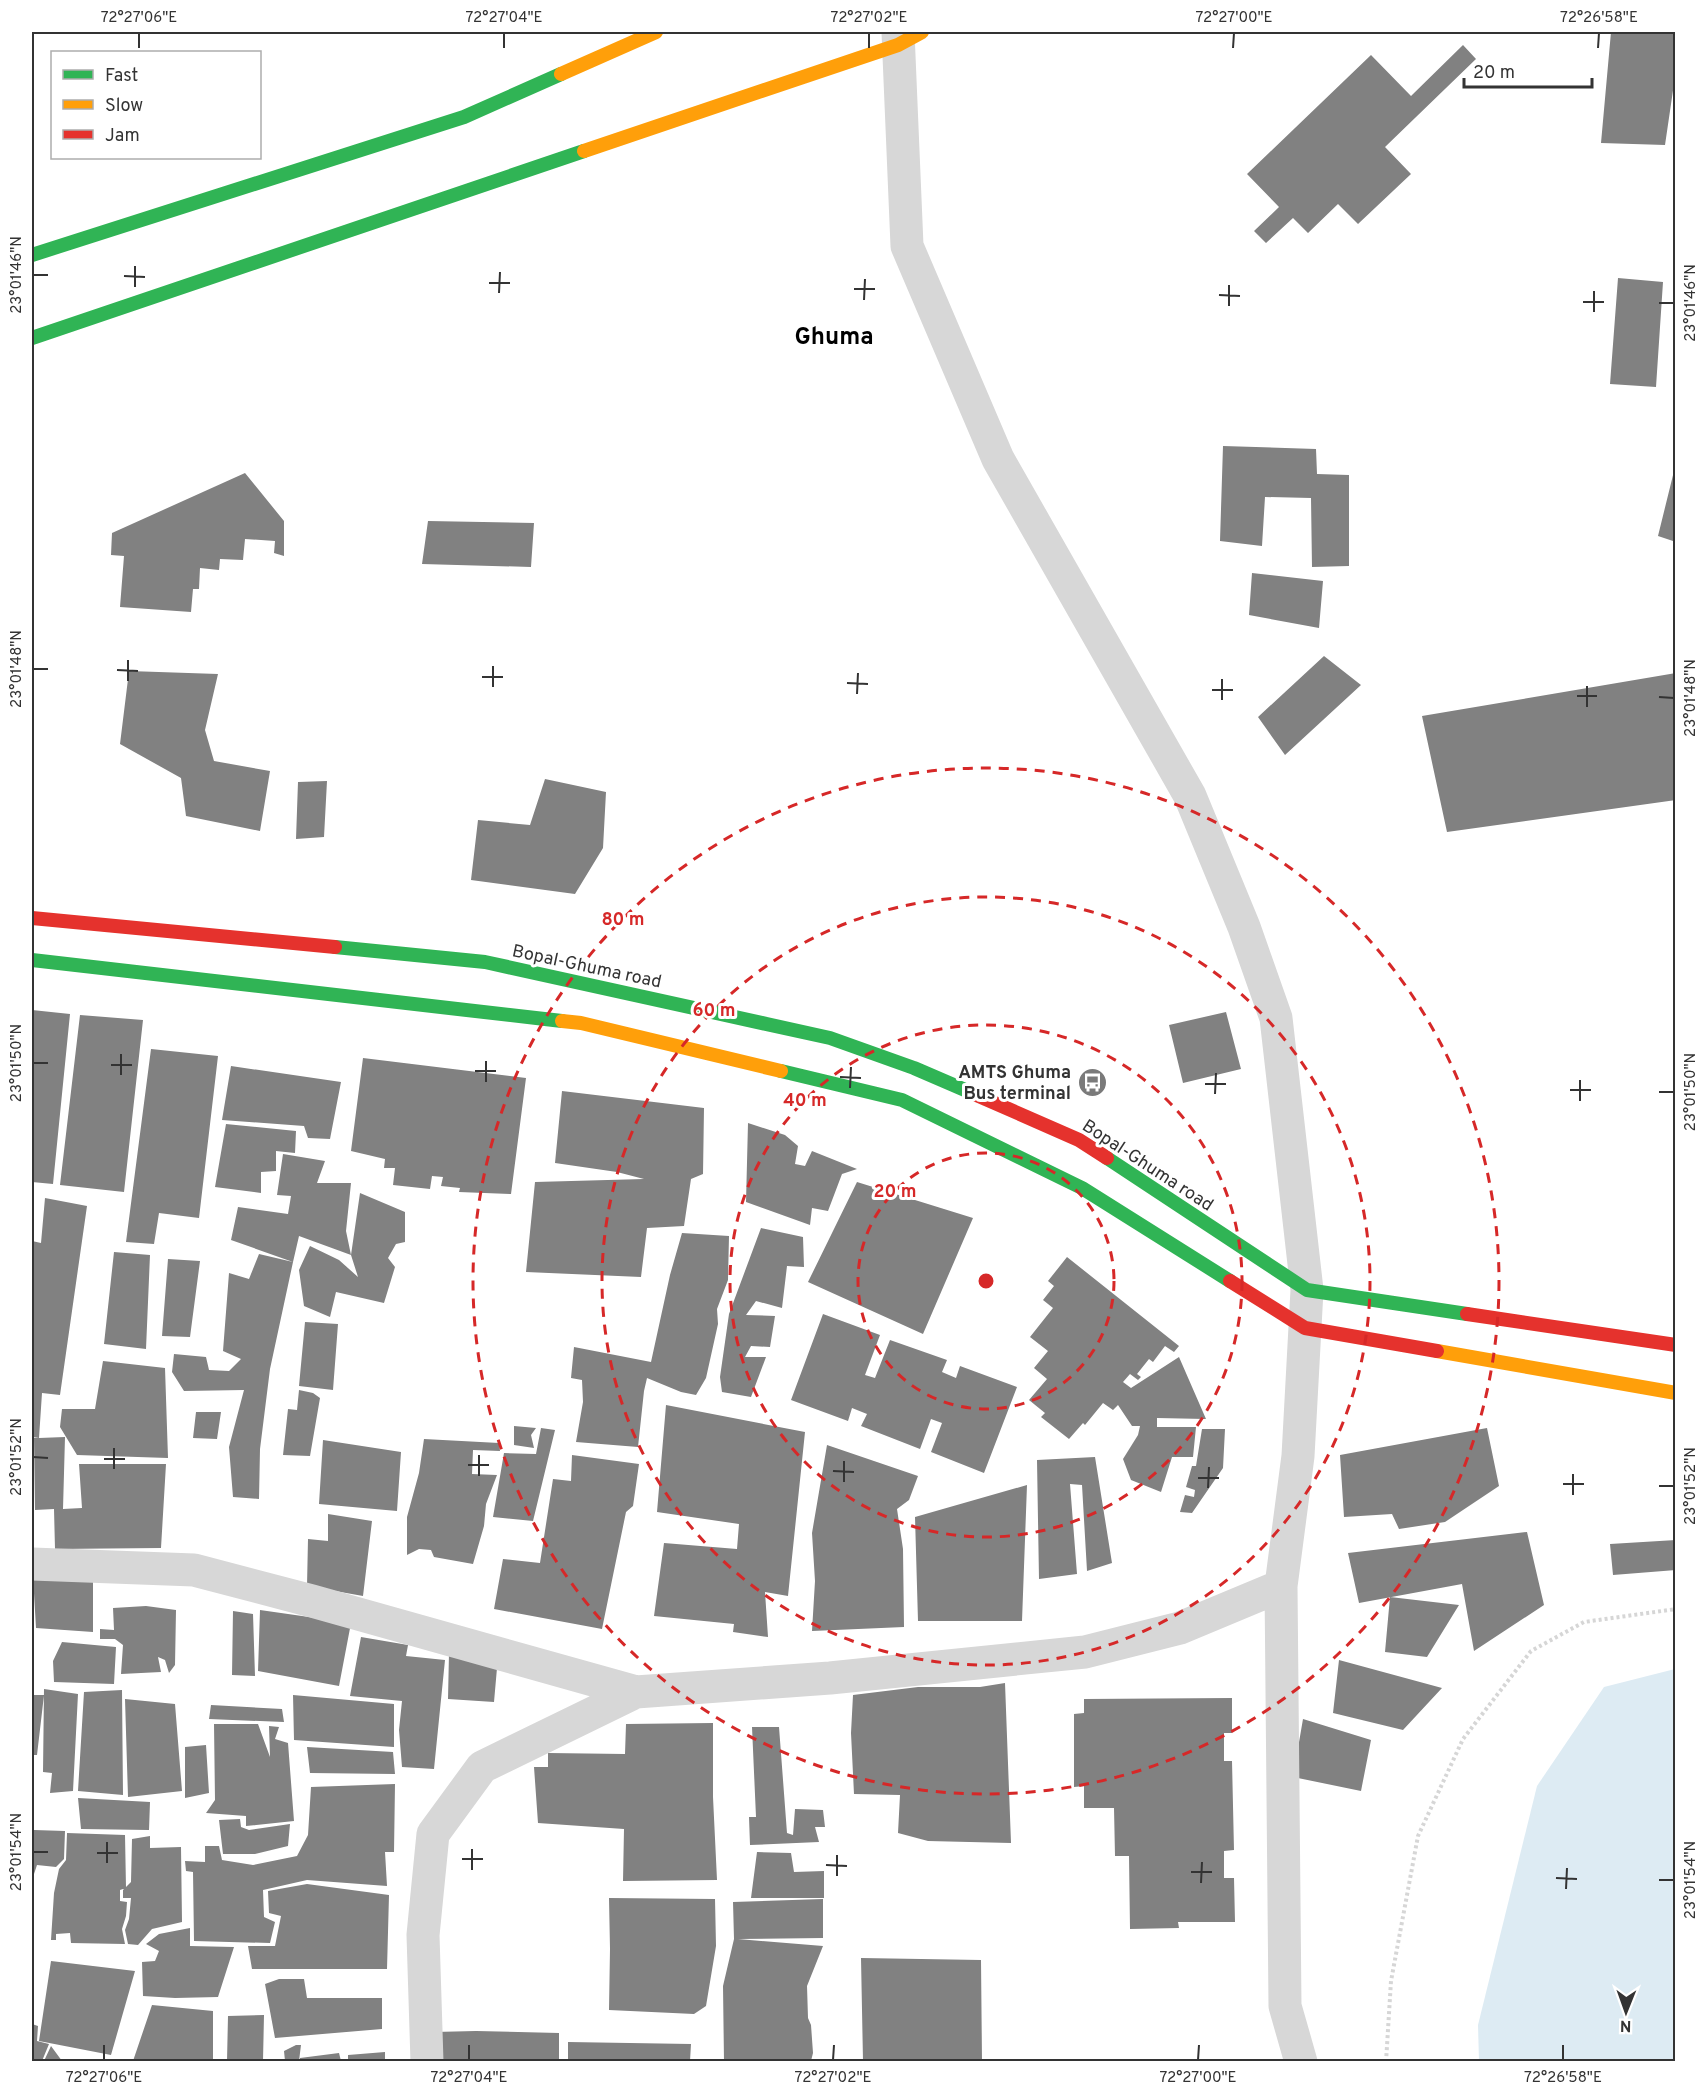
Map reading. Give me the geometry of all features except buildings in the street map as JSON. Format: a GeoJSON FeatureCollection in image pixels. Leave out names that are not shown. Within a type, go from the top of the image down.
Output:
{"type":"FeatureCollection","features":[{"type":"Feature","properties":{"kind":"street"},"geometry":{"type":"LineString","coordinates":[[32,255],[464,117],[656,32]]}},
{"type":"Feature","properties":{"kind":"street"},"geometry":{"type":"LineString","coordinates":[[32,338],[906,36],[907,246],[998,459],[1190,796],[1244,927],[1276,1018],[1307,1290],[1298,1456],[1281,1586],[1285,2006],[1302,2061]]}},
{"type":"Feature","properties":{"kind":"street","name":"Bopal-Ghuma road"},"geometry":{"type":"LineString","coordinates":[[32,918],[484,962],[830,1038],[908,1084],[1079,1140],[1307,1290],[1676,1345]]}},
{"type":"Feature","properties":{"kind":"street"},"geometry":{"type":"LineString","coordinates":[[32,960],[581,1023],[908,1084],[1082,1188],[1305,1328],[1676,1393]]}},
{"type":"Feature","properties":{"kind":"street"},"geometry":{"type":"LineString","coordinates":[[32,1563],[194,1570],[312,1600],[636,1692],[830,1678],[1085,1652],[1180,1629],[1281,1586]]}},
{"type":"Feature","properties":{"kind":"street"},"geometry":{"type":"LineString","coordinates":[[427,2061],[423,1935],[433,1834],[482,1767],[636,1692]]}},
{"type":"Feature","properties":{"kind":"path"},"geometry":{"type":"LineString","coordinates":[[1386,2061],[1391,1981],[1418,1836],[1463,1739],[1531,1651],[1584,1622],[1676,1609]]}},
{"type":"Feature","properties":{"kind":"shaded area"},"geometry":{"type":"Polygon","coordinates":[[[1675,1669],[1675,2061],[1479,2061],[1478,2025],[1537,1786],[1604,1687],[1675,1669]]]}},
{"type":"Feature","properties":{"kind":"traffic: fast"},"geometry":{"type":"LineString","coordinates":[[32,255],[464,117],[561,74]]}},
{"type":"Feature","properties":{"kind":"traffic: fast"},"geometry":{"type":"LineString","coordinates":[[32,338],[584,151]]}},
{"type":"Feature","properties":{"kind":"traffic: fast"},"geometry":{"type":"LineString","coordinates":[[335,947],[485,962],[830,1038],[914,1068],[972,1093]]}},
{"type":"Feature","properties":{"kind":"traffic: fast"},"geometry":{"type":"LineString","coordinates":[[32,960],[562,1021]]}},
{"type":"Feature","properties":{"kind":"traffic: fast"},"geometry":{"type":"LineString","coordinates":[[781,1071],[902,1100],[1082,1188],[1230,1281]]}},
{"type":"Feature","properties":{"kind":"traffic: fast"},"geometry":{"type":"LineString","coordinates":[[1107,1158],[1307,1290],[1467,1314]]}},
{"type":"Feature","properties":{"kind":"traffic: slow"},"geometry":{"type":"LineString","coordinates":[[561,74],[656,32]]}},
{"type":"Feature","properties":{"kind":"traffic: slow"},"geometry":{"type":"LineString","coordinates":[[584,151],[898,45],[922,32]]}},
{"type":"Feature","properties":{"kind":"traffic: slow"},"geometry":{"type":"LineString","coordinates":[[562,1021],[581,1023],[781,1071]]}},
{"type":"Feature","properties":{"kind":"traffic: slow"},"geometry":{"type":"LineString","coordinates":[[1437,1351],[1676,1393]]}},
{"type":"Feature","properties":{"kind":"traffic: jam"},"geometry":{"type":"LineString","coordinates":[[32,918],[335,947]]}},
{"type":"Feature","properties":{"kind":"traffic: jam"},"geometry":{"type":"LineString","coordinates":[[972,1093],[1079,1140],[1107,1158]]}},
{"type":"Feature","properties":{"kind":"traffic: jam"},"geometry":{"type":"LineString","coordinates":[[1230,1281],[1305,1328],[1437,1351]]}},
{"type":"Feature","properties":{"kind":"traffic: jam"},"geometry":{"type":"LineString","coordinates":[[1467,1314],[1676,1345]]}},
{"type":"Feature","properties":{"kind":"place","name":"AMTS Ghuma Bus terminal"},"geometry":{"type":"Point","coordinates":[1092,1082]}},
{"type":"Feature","properties":{"kind":"district","name":"Ghuma"},"geometry":{"type":"Point","coordinates":[834,336]}}]}
